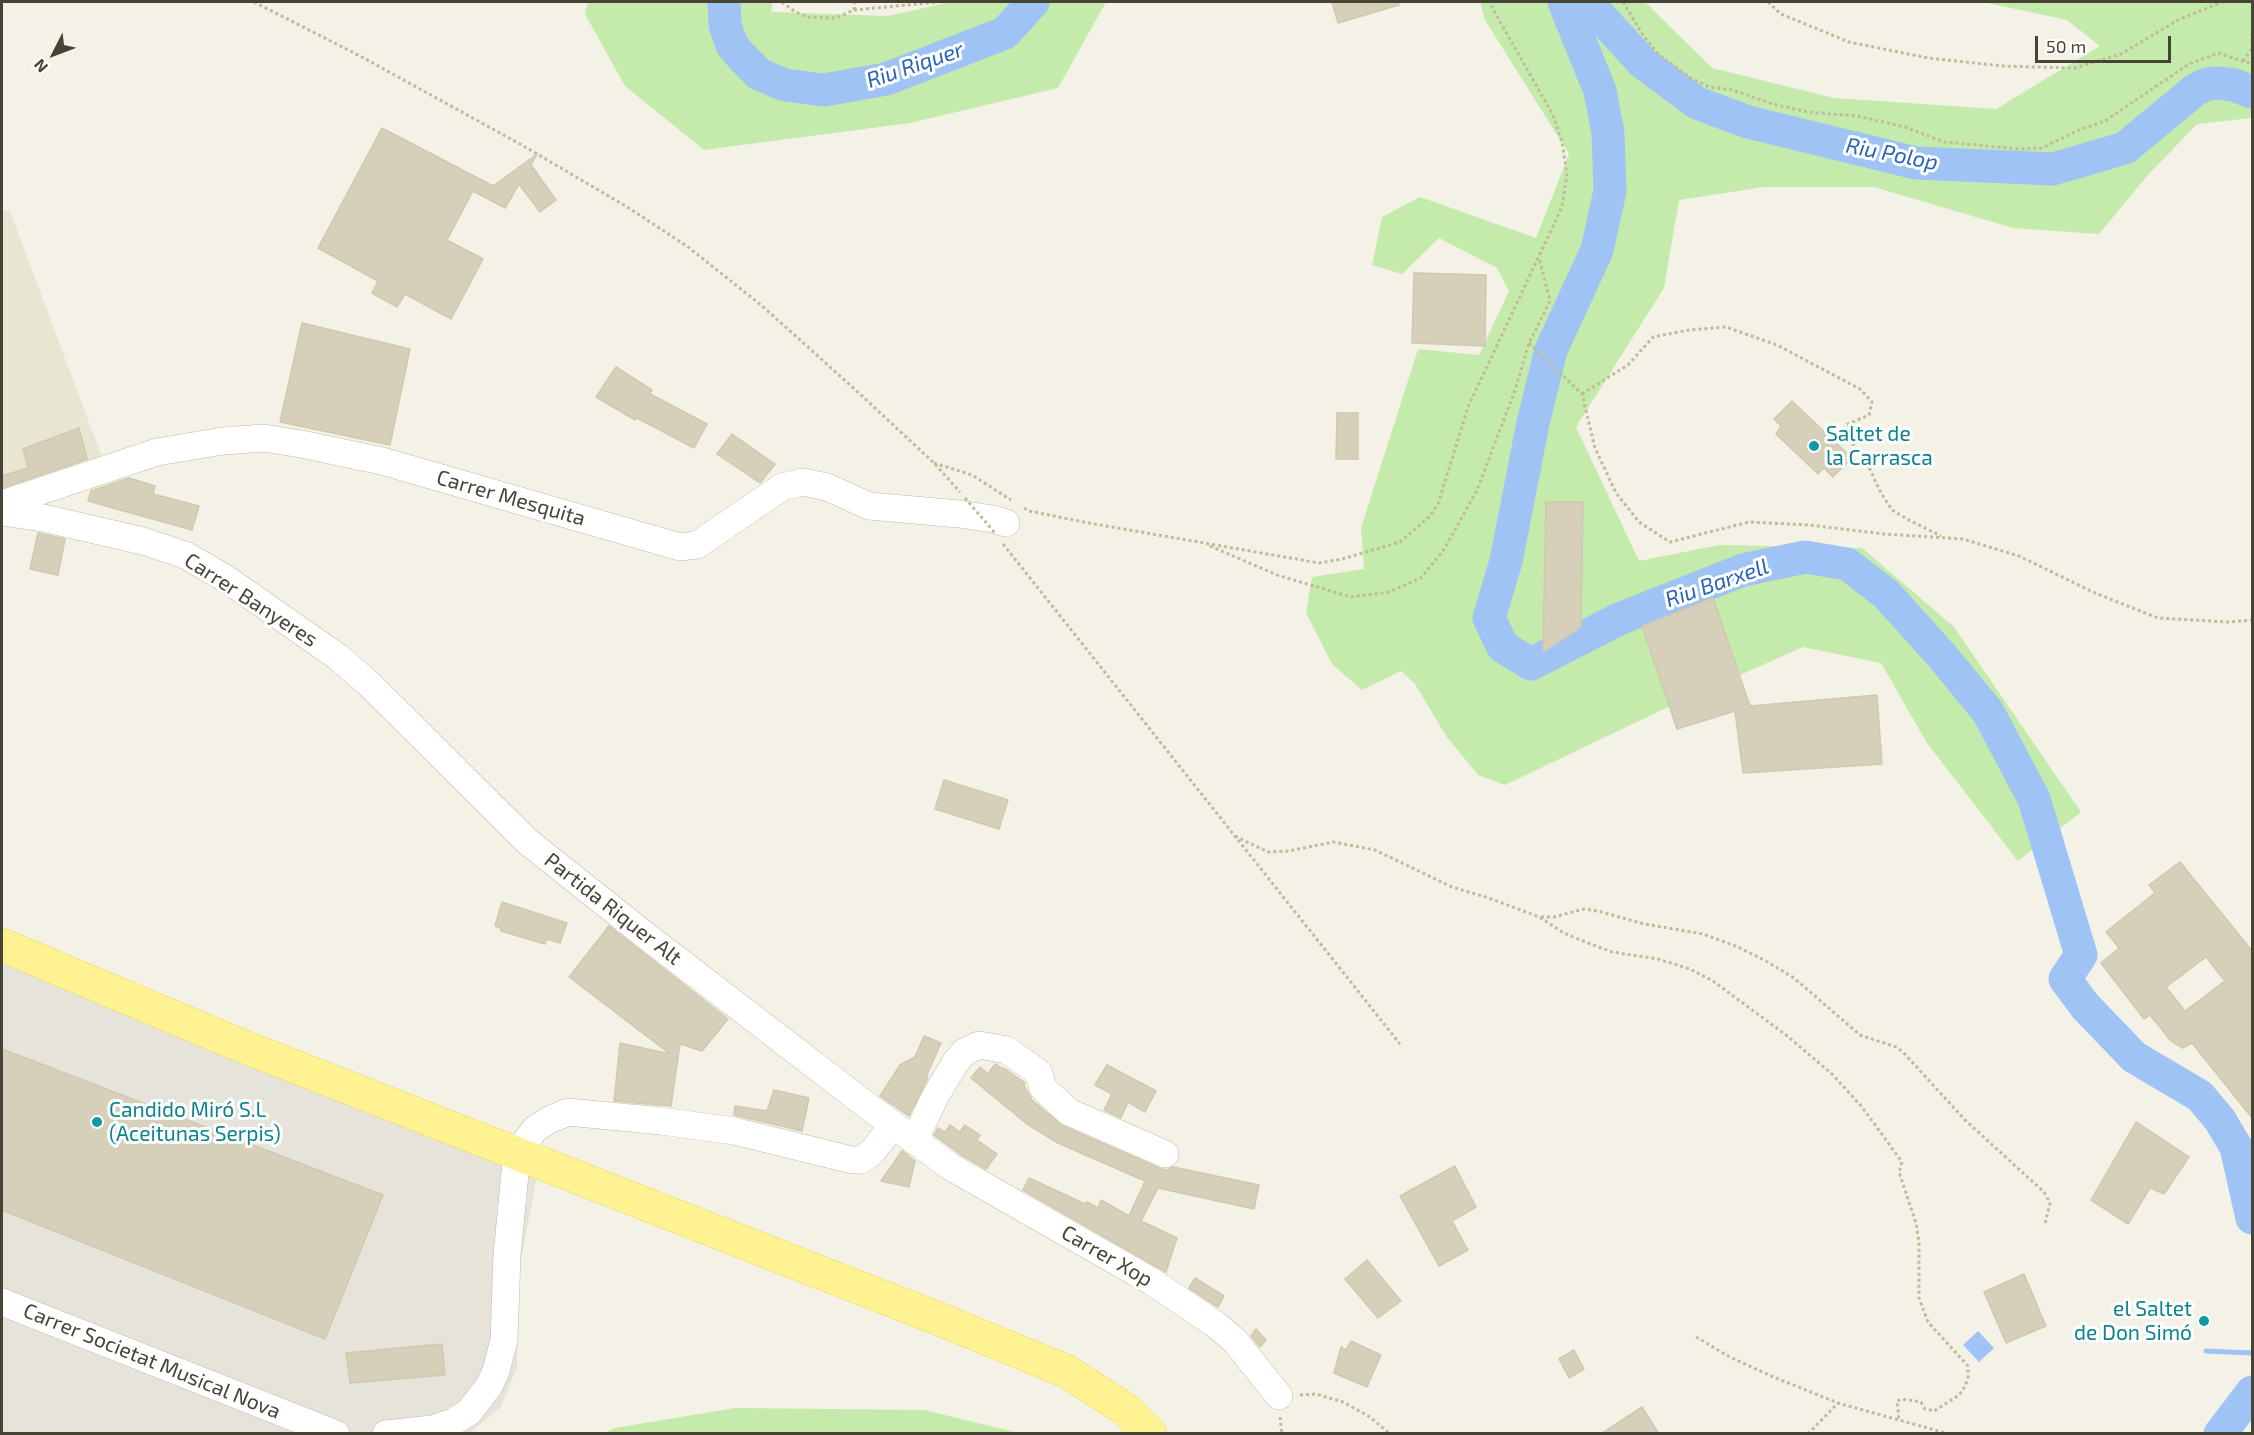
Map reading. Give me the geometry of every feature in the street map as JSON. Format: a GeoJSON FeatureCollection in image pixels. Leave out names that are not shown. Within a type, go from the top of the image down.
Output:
{"type":"FeatureCollection","features":[{"type":"Feature","properties":{"kind":"main road"},"geometry":{"type":"LineString","coordinates":[[2,945],[237,1044],[1066,1371],[1125,1409],[1150,1434]]}},
{"type":"Feature","properties":{"kind":"street","name":"Carrer Mesquita"},"geometry":{"type":"LineString","coordinates":[[2,504],[157,452],[231,440],[264,438],[382,461],[680,547],[697,544],[776,490],[793,483],[803,482],[827,487],[869,506],[993,519],[1000,528]]}},
{"type":"Feature","properties":{"kind":"street","name":"Carrer Banyeres"},"geometry":{"type":"LineString","coordinates":[[2,512],[92,528],[143,541],[184,555],[225,579],[354,670]]}},
{"type":"Feature","properties":{"kind":"street","name":"Partida Riquer Alt"},"geometry":{"type":"LineString","coordinates":[[354,670],[528,842],[663,949],[914,1141]]}},
{"type":"Feature","properties":{"kind":"street"},"geometry":{"type":"LineString","coordinates":[[914,1141],[955,1062],[964,1052],[979,1045],[1007,1050],[1039,1073],[1043,1088],[1069,1112],[1165,1154]]}},
{"type":"Feature","properties":{"kind":"street"},"geometry":{"type":"LineString","coordinates":[[386,1434],[433,1429],[453,1422],[469,1412],[480,1399],[496,1371],[504,1340],[507,1255],[517,1154],[535,1129],[549,1120],[568,1112],[661,1121],[734,1131],[852,1160],[861,1160],[872,1152],[893,1125]]}},
{"type":"Feature","properties":{"kind":"street","name":"Carrer Xop"},"geometry":{"type":"LineString","coordinates":[[914,1141],[1000,1197],[1151,1281],[1215,1324],[1235,1341],[1279,1396]]}},
{"type":"Feature","properties":{"kind":"street","name":"Carrer Societat Musical Nova"},"geometry":{"type":"LineString","coordinates":[[2,1302],[336,1434]]}},
{"type":"Feature","properties":{"kind":"path"},"geometry":{"type":"LineString","coordinates":[[254,2],[360,56],[520,144],[629,208],[688,247],[760,305],[934,463],[965,498],[1000,528],[1235,836],[1400,1044]]}},
{"type":"Feature","properties":{"kind":"path"},"geometry":{"type":"LineString","coordinates":[[782,2],[794,11],[807,16],[836,18],[854,10],[939,2]]}},
{"type":"Feature","properties":{"kind":"path"},"geometry":{"type":"LineString","coordinates":[[854,10],[855,2]]}},
{"type":"Feature","properties":{"kind":"path"},"geometry":{"type":"LineString","coordinates":[[934,463],[972,475],[1029,511],[1319,563],[1342,559],[1400,542],[1419,527],[1438,504],[1468,407],[1562,207],[1567,175],[1562,142],[1553,115],[1489,2]]}},
{"type":"Feature","properties":{"kind":"path"},"geometry":{"type":"LineString","coordinates":[[1623,2],[1643,35],[1658,54],[1689,77],[1709,87],[1732,90],[1773,104],[1807,112],[1857,116],[1905,127],[1944,142],[2019,149],[2042,148],[2079,130],[2105,121],[2189,64],[2218,53],[2253,64]]}},
{"type":"Feature","properties":{"kind":"path"},"geometry":{"type":"LineString","coordinates":[[1768,2],[1781,14],[1850,42],[1928,58],[1992,65],[2075,68],[2121,54],[2178,20],[2222,2]]}},
{"type":"Feature","properties":{"kind":"path"},"geometry":{"type":"LineString","coordinates":[[2253,33],[2253,43]]}},
{"type":"Feature","properties":{"kind":"path"},"geometry":{"type":"LineString","coordinates":[[2243,61],[2253,49]]}},
{"type":"Feature","properties":{"kind":"path"},"geometry":{"type":"LineString","coordinates":[[1203,543],[1277,575],[1351,597],[1389,592],[1421,578],[1445,548],[1477,490],[1514,393],[1529,343],[1550,301],[1538,257]]}},
{"type":"Feature","properties":{"kind":"path"},"geometry":{"type":"LineString","coordinates":[[1582,394],[1628,365],[1653,337],[1689,330],[1726,327],[1777,345],[1860,389],[1872,402],[1869,415],[1846,425],[1847,436],[1867,463],[1892,510],[1945,538]]}},
{"type":"Feature","properties":{"kind":"path"},"geometry":{"type":"LineString","coordinates":[[1529,343],[1582,394],[1595,448],[1616,494],[1639,522],[1670,542],[1749,522],[1963,539],[2019,556],[2095,593],[2158,618],[2229,622],[2253,620]]}},
{"type":"Feature","properties":{"kind":"path"},"geometry":{"type":"LineString","coordinates":[[1235,836],[1269,852],[1289,851],[1333,842],[1375,850],[1452,887],[1539,917],[1564,933],[1612,952],[1658,959],[1690,969],[1713,981],[1786,1035],[1832,1074],[1862,1107],[1902,1162],[1899,1172],[1916,1223],[1919,1242],[1919,1298],[1928,1322],[1968,1366],[1968,1379],[1962,1392],[1956,1397],[1934,1411],[1925,1409],[1921,1402],[1902,1399],[1897,1401],[1899,1420]]}},
{"type":"Feature","properties":{"kind":"path"},"geometry":{"type":"LineString","coordinates":[[1539,917],[1554,917],[1584,909],[1598,911],[1644,924],[1702,934],[1738,947],[1766,961],[1794,978],[1860,1035],[1896,1047],[1903,1052],[1965,1120],[2044,1192],[2050,1203],[2045,1224]]}},
{"type":"Feature","properties":{"kind":"path"},"geometry":{"type":"LineString","coordinates":[[1696,1336],[1730,1357],[1838,1403],[1949,1434]]}},
{"type":"Feature","properties":{"kind":"path"},"geometry":{"type":"LineString","coordinates":[[1279,1396],[1316,1394],[1343,1402],[1370,1417],[1390,1434]]}},
{"type":"Feature","properties":{"kind":"path"},"geometry":{"type":"LineString","coordinates":[[1808,1434],[1838,1403]]}},
{"type":"Feature","properties":{"kind":"shaded area"},"geometry":{"type":"Polygon","coordinates":[[[2,210],[10,211],[106,468],[2,505],[2,210]]]}},
{"type":"Feature","properties":{"kind":"shaded area"},"geometry":{"type":"Polygon","coordinates":[[[2,954],[538,1170],[519,1272],[517,1368],[500,1408],[470,1433],[2,1433],[2,954]]]}},
{"type":"Feature","properties":{"kind":"green space"},"geometry":{"type":"Polygon","coordinates":[[[588,2],[773,2],[771,12],[888,16],[951,2],[1106,2],[1058,88],[910,123],[704,150],[625,86],[585,14],[588,2]]]}},
{"type":"Feature","properties":{"kind":"green space"},"geometry":{"type":"Polygon","coordinates":[[[1480,2],[1645,2],[1712,68],[1834,98],[1996,109],[2100,46],[2067,20],[1983,2],[2252,2],[2252,118],[2197,124],[2146,177],[2099,234],[2013,228],[1874,187],[1764,187],[1679,200],[1664,288],[1576,427],[1639,561],[1719,545],[1862,548],[1954,627],[2081,812],[2018,861],[1927,743],[1881,663],[1803,647],[1664,709],[1505,785],[1478,775],[1446,736],[1415,684],[1401,671],[1362,690],[1332,664],[1306,613],[1312,577],[1364,569],[1361,528],[1418,349],[1479,355],[1509,291],[1497,268],[1439,238],[1402,274],[1372,265],[1382,217],[1420,197],[1536,238],[1569,154],[1485,20],[1480,2]]]}},
{"type":"Feature","properties":{"kind":"green space"},"geometry":{"type":"Polygon","coordinates":[[[735,1408],[924,1410],[1019,1433],[605,1433],[615,1428],[735,1408]]]}},
{"type":"Feature","properties":{"kind":"water"},"geometry":{"type":"Polygon","coordinates":[[[1978,1331],[1994,1348],[1979,1362],[1963,1345],[1978,1331]]]}},
{"type":"Feature","properties":{"kind":"building"},"geometry":{"type":"Polygon","coordinates":[[[1332,2],[1398,2],[1399,5],[1338,23],[1332,2]]]}},
{"type":"Feature","properties":{"kind":"building"},"geometry":{"type":"Polygon","coordinates":[[[382,128],[493,186],[537,154],[531,165],[556,200],[540,212],[519,184],[505,208],[473,191],[447,240],[483,259],[451,319],[405,294],[397,307],[372,293],[378,281],[318,248],[382,128]]]}},
{"type":"Feature","properties":{"kind":"building"},"geometry":{"type":"Polygon","coordinates":[[[1414,273],[1486,275],[1485,346],[1412,343],[1414,273]]]}},
{"type":"Feature","properties":{"kind":"building"},"geometry":{"type":"Polygon","coordinates":[[[302,323],[410,349],[390,445],[280,422],[302,323]]]}},
{"type":"Feature","properties":{"kind":"building"},"geometry":{"type":"Polygon","coordinates":[[[616,367],[652,390],[650,394],[707,424],[694,448],[637,418],[635,420],[596,397],[616,367]]]}},
{"type":"Feature","properties":{"kind":"building","name":"Saltet de la Carrasca"},"geometry":{"type":"Polygon","coordinates":[[[1792,401],[1852,458],[1833,477],[1824,468],[1818,474],[1776,434],[1781,426],[1774,419],[1792,401]]]}},
{"type":"Feature","properties":{"kind":"building"},"geometry":{"type":"Polygon","coordinates":[[[1337,413],[1358,413],[1358,459],[1336,459],[1337,413]]]}},
{"type":"Feature","properties":{"kind":"building"},"geometry":{"type":"Polygon","coordinates":[[[79,428],[87,459],[2,488],[2,476],[28,468],[23,449],[79,428]]]}},
{"type":"Feature","properties":{"kind":"building"},"geometry":{"type":"Polygon","coordinates":[[[732,434],[775,464],[760,483],[717,454],[732,434]]]}},
{"type":"Feature","properties":{"kind":"building"},"geometry":{"type":"Polygon","coordinates":[[[129,478],[155,486],[153,494],[199,506],[192,530],[88,501],[91,491],[129,478]]]}},
{"type":"Feature","properties":{"kind":"building"},"geometry":{"type":"Polygon","coordinates":[[[1546,502],[1583,502],[1581,627],[1543,652],[1546,502]]]}},
{"type":"Feature","properties":{"kind":"building"},"geometry":{"type":"Polygon","coordinates":[[[38,533],[65,539],[58,575],[30,569],[38,533]]]}},
{"type":"Feature","properties":{"kind":"building"},"geometry":{"type":"Polygon","coordinates":[[[1713,598],[1750,706],[1877,695],[1882,764],[1743,773],[1735,711],[1677,729],[1642,626],[1713,598]]]}},
{"type":"Feature","properties":{"kind":"building"},"geometry":{"type":"Polygon","coordinates":[[[944,780],[1008,800],[999,829],[935,809],[944,780]]]}},
{"type":"Feature","properties":{"kind":"building"},"geometry":{"type":"Polygon","coordinates":[[[2180,862],[2253,952],[2253,1119],[2192,1043],[2183,1048],[2171,1041],[2150,1015],[2144,1019],[2101,963],[2119,948],[2106,932],[2155,893],[2149,885],[2180,862]],[[2206,957],[2166,987],[2185,1011],[2225,981],[2206,957]]]}},
{"type":"Feature","properties":{"kind":"building"},"geometry":{"type":"Polygon","coordinates":[[[502,902],[567,923],[560,943],[547,939],[545,944],[501,931],[501,928],[495,926],[502,902]]]}},
{"type":"Feature","properties":{"kind":"building"},"geometry":{"type":"Polygon","coordinates":[[[609,926],[728,1019],[702,1051],[680,1044],[671,1106],[614,1101],[620,1043],[670,1054],[569,977],[609,926]]]}},
{"type":"Feature","properties":{"kind":"building"},"geometry":{"type":"Polygon","coordinates":[[[924,1036],[941,1043],[926,1077],[928,1078],[909,1116],[880,1096],[900,1065],[915,1057],[924,1036]]]}},
{"type":"Feature","properties":{"kind":"building","name":"Candido Miró S.L (Aceitunas Serpis)"},"geometry":{"type":"Polygon","coordinates":[[[2,1049],[383,1195],[325,1339],[2,1210],[2,1049]]]}},
{"type":"Feature","properties":{"kind":"building"},"geometry":{"type":"Polygon","coordinates":[[[995,1064],[1025,1083],[1032,1100],[1063,1126],[1159,1168],[1166,1170],[1173,1167],[1259,1185],[1254,1209],[1158,1188],[1141,1221],[1177,1238],[1166,1272],[1023,1190],[1029,1178],[1098,1208],[1101,1200],[1129,1216],[1145,1181],[1058,1143],[1027,1124],[971,1078],[980,1067],[988,1074],[995,1064]]]}},
{"type":"Feature","properties":{"kind":"building"},"geometry":{"type":"Polygon","coordinates":[[[1107,1065],[1156,1091],[1145,1112],[1128,1102],[1121,1118],[1104,1110],[1112,1094],[1095,1085],[1107,1065]]]}},
{"type":"Feature","properties":{"kind":"building"},"geometry":{"type":"Polygon","coordinates":[[[774,1090],[809,1098],[802,1131],[734,1115],[735,1106],[767,1111],[774,1090]]]}},
{"type":"Feature","properties":{"kind":"building"},"geometry":{"type":"Polygon","coordinates":[[[2136,1122],[2189,1157],[2164,1194],[2150,1188],[2128,1224],[2091,1200],[2136,1122]]]}},
{"type":"Feature","properties":{"kind":"building"},"geometry":{"type":"Polygon","coordinates":[[[950,1125],[960,1132],[965,1125],[980,1135],[977,1140],[997,1154],[986,1169],[934,1135],[938,1128],[945,1132],[950,1125]]]}},
{"type":"Feature","properties":{"kind":"building"},"geometry":{"type":"Polygon","coordinates":[[[902,1151],[915,1161],[909,1187],[881,1181],[902,1151]]]}},
{"type":"Feature","properties":{"kind":"building"},"geometry":{"type":"Polygon","coordinates":[[[1455,1166],[1476,1207],[1452,1221],[1468,1250],[1439,1266],[1400,1196],[1455,1166]]]}},
{"type":"Feature","properties":{"kind":"building"},"geometry":{"type":"Polygon","coordinates":[[[1367,1260],[1401,1301],[1378,1318],[1345,1279],[1367,1260]]]}},
{"type":"Feature","properties":{"kind":"building"},"geometry":{"type":"Polygon","coordinates":[[[2024,1274],[2046,1326],[2006,1343],[1984,1292],[2024,1274]]]}},
{"type":"Feature","properties":{"kind":"building"},"geometry":{"type":"Polygon","coordinates":[[[1195,1278],[1224,1296],[1218,1307],[1189,1288],[1195,1278]]]}},
{"type":"Feature","properties":{"kind":"building"},"geometry":{"type":"Polygon","coordinates":[[[1256,1329],[1266,1340],[1260,1347],[1251,1336],[1256,1329]]]}},
{"type":"Feature","properties":{"kind":"building"},"geometry":{"type":"Polygon","coordinates":[[[1351,1341],[1381,1355],[1367,1387],[1334,1373],[1341,1347],[1346,1350],[1351,1341]]]}},
{"type":"Feature","properties":{"kind":"building"},"geometry":{"type":"Polygon","coordinates":[[[442,1344],[445,1375],[350,1383],[346,1353],[442,1344]]]}},
{"type":"Feature","properties":{"kind":"building"},"geometry":{"type":"Polygon","coordinates":[[[1574,1350],[1584,1369],[1569,1378],[1559,1359],[1574,1350]]]}},
{"type":"Feature","properties":{"kind":"building"},"geometry":{"type":"Polygon","coordinates":[[[1642,1407],[1659,1434],[1601,1434],[1642,1407]]]}},
{"type":"Feature","properties":{"kind":"waterway","name":"Riu Riquer"},"geometry":{"type":"LineString","coordinates":[[724,2],[725,25],[732,45],[759,74],[784,85],[824,90],[886,79],[1005,33],[1033,2]]}},
{"type":"Feature","properties":{"kind":"waterway","name":"Riu Barxell"},"geometry":{"type":"LineString","coordinates":[[1564,2],[1600,91],[1608,133],[1610,191],[1597,250],[1551,350],[1533,423],[1506,561],[1489,618],[1503,647],[1531,664],[1619,619],[1743,570],[1805,557],[1847,564],[1886,594],[1942,656],[1988,712],[2034,799],[2081,955],[2065,979],[2085,1006],[2134,1057],[2200,1096],[2220,1120],[2236,1147],[2252,1218]]}},
{"type":"Feature","properties":{"kind":"waterway","name":"Riu Polop"},"geometry":{"type":"LineString","coordinates":[[1587,2],[1643,63],[1697,103],[1748,122],[1916,163],[2053,169],[2125,148],[2195,90],[2207,84],[2234,85],[2252,92]]}},
{"type":"Feature","properties":{"kind":"waterway"},"geometry":{"type":"LineString","coordinates":[[2206,1351],[2252,1353]]}},
{"type":"Feature","properties":{"kind":"waterway","name":"Riu Barxell"},"geometry":{"type":"LineString","coordinates":[[2220,1434],[2252,1392]]}},
{"type":"Feature","properties":{"kind":"place","name":"Saltet de la Carrasca"},"geometry":{"type":"Point","coordinates":[1814,446]}},
{"type":"Feature","properties":{"kind":"place","name":"Candido Miró S.L (Aceitunas Serpis)"},"geometry":{"type":"Point","coordinates":[97,1122]}},
{"type":"Feature","properties":{"kind":"place","name":"el Saltet de Don Simó"},"geometry":{"type":"Point","coordinates":[2204,1321]}}]}
